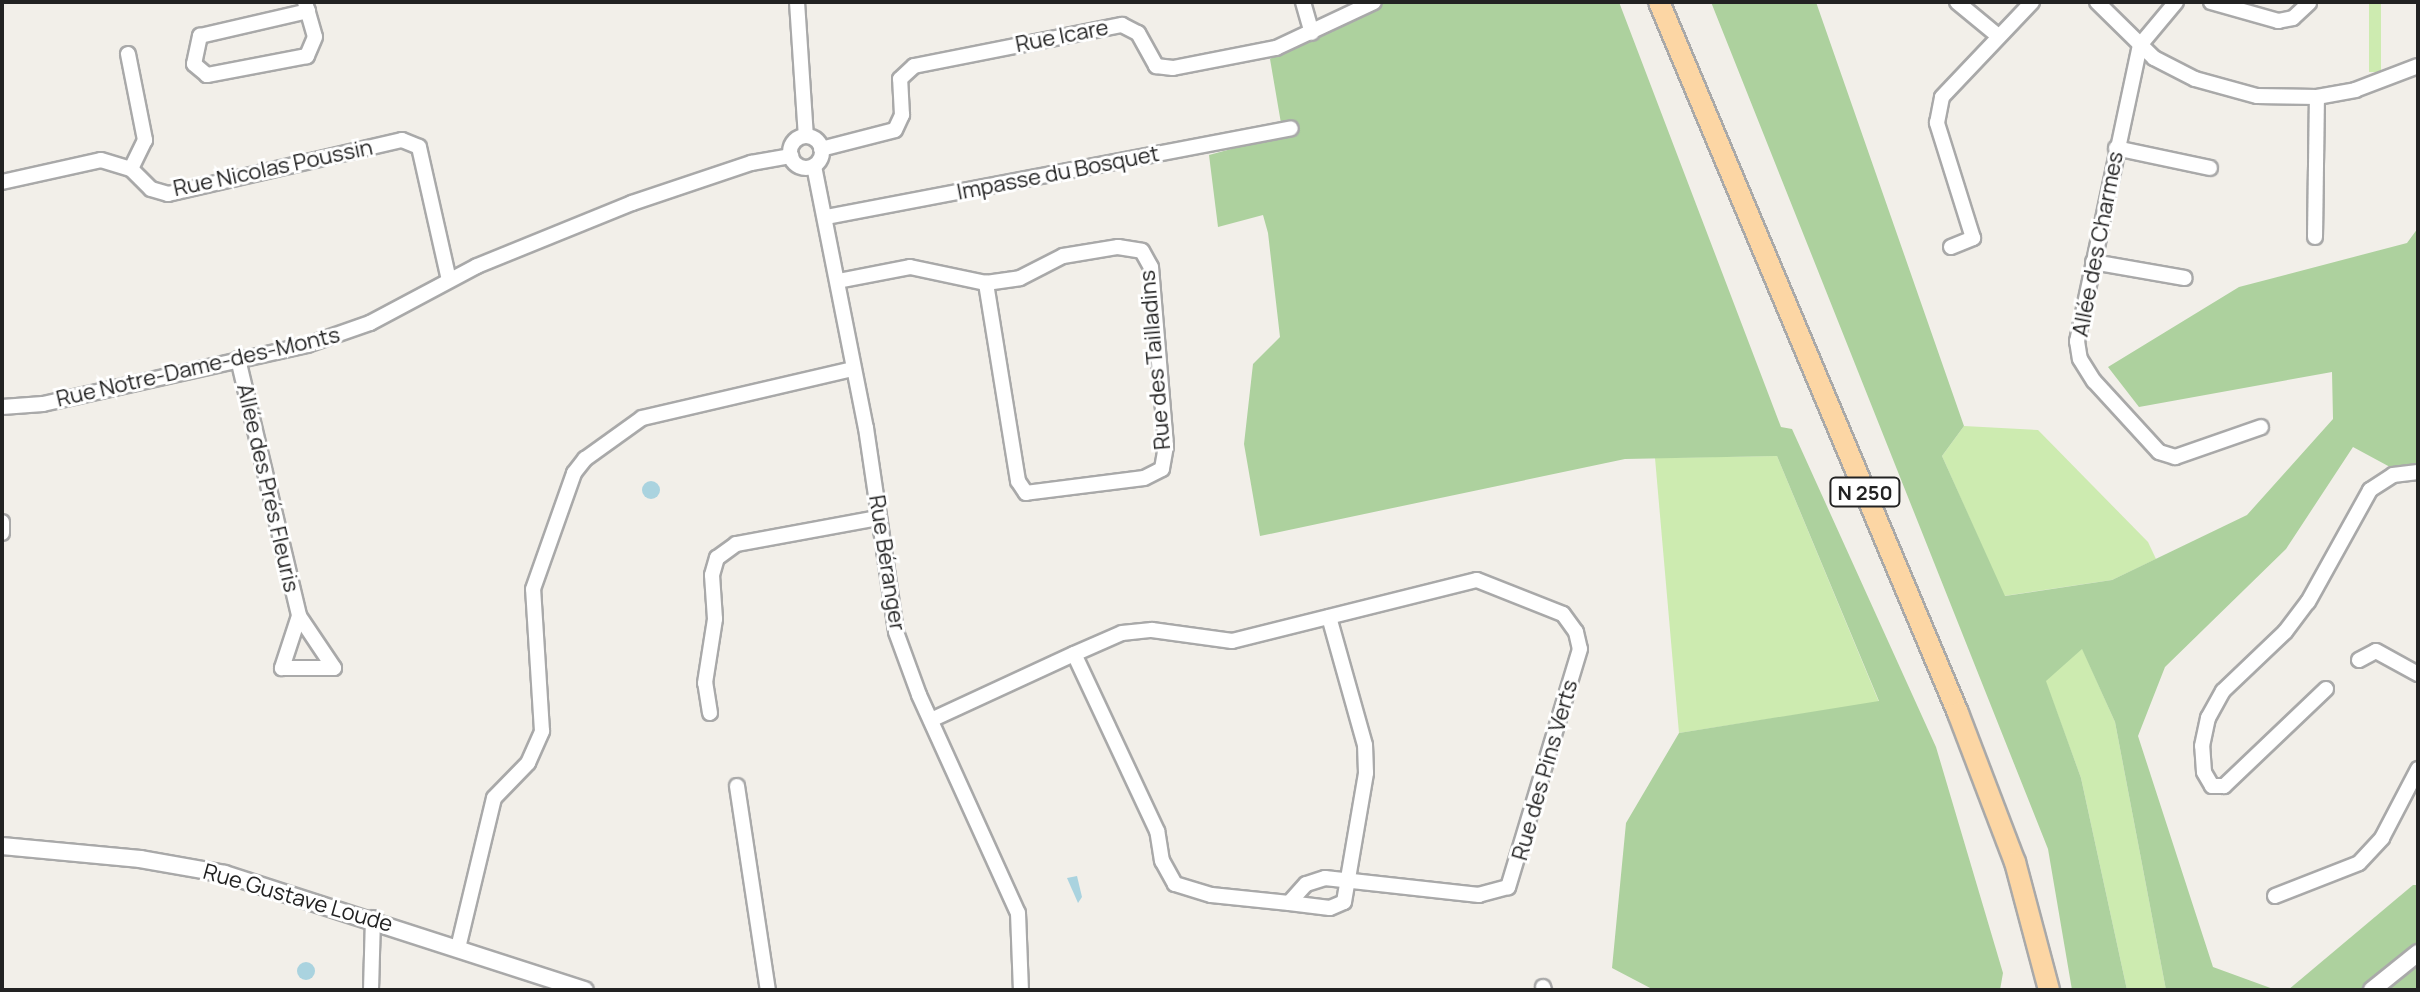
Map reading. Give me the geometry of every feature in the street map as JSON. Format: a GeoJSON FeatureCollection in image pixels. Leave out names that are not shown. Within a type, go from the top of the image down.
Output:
{"type":"FeatureCollection","features":[{"type":"Feature","properties":{"kind":"main road","name":"N 250"},"geometry":{"type":"LineString","coordinates":[[1659,2],[1958,713],[2015,862],[2049,990]]}},
{"type":"Feature","properties":{"kind":"street"},"geometry":{"type":"LineString","coordinates":[[797,2],[806,136],[821,149],[814,166],[801,167],[791,156],[793,142],[806,136]]}},
{"type":"Feature","properties":{"kind":"street"},"geometry":{"type":"LineString","coordinates":[[1303,2],[1312,33]]}},
{"type":"Feature","properties":{"kind":"street","name":"Rue Icare"},"geometry":{"type":"LineString","coordinates":[[821,149],[895,130],[902,115],[900,79],[914,66],[1122,25],[1138,33],[1150,61],[1173,68],[1256,53],[1312,33],[1374,2]]}},
{"type":"Feature","properties":{"kind":"street"},"geometry":{"type":"LineString","coordinates":[[1957,2],[1997,35]]}},
{"type":"Feature","properties":{"kind":"street"},"geometry":{"type":"LineString","coordinates":[[1951,247],[1973,238],[1937,123],[1942,97],[1997,35],[2032,2]]}},
{"type":"Feature","properties":{"kind":"street"},"geometry":{"type":"LineString","coordinates":[[2097,2],[2140,45],[2195,79],[2257,96],[2317,97],[2355,90],[2418,66]]}},
{"type":"Feature","properties":{"kind":"street"},"geometry":{"type":"LineString","coordinates":[[2140,45],[2176,2]]}},
{"type":"Feature","properties":{"kind":"street"},"geometry":{"type":"LineString","coordinates":[[2211,2],[2278,21],[2293,18],[2309,3]]}},
{"type":"Feature","properties":{"kind":"street"},"geometry":{"type":"LineString","coordinates":[[306,7],[315,37],[307,56],[207,75],[194,64],[200,36],[306,7]]}},
{"type":"Feature","properties":{"kind":"street","name":"Allée des Charmes"},"geometry":{"type":"LineString","coordinates":[[2140,45],[2077,341],[2080,359],[2094,381],[2159,452],[2175,457],[2261,427]]}},
{"type":"Feature","properties":{"kind":"street"},"geometry":{"type":"LineString","coordinates":[[128,54],[145,140],[131,169]]}},
{"type":"Feature","properties":{"kind":"street"},"geometry":{"type":"LineString","coordinates":[[2315,237],[2317,97]]}},
{"type":"Feature","properties":{"kind":"street","name":"Impasse du Bosquet"},"geometry":{"type":"LineString","coordinates":[[826,217],[1291,128]]}},
{"type":"Feature","properties":{"kind":"street","name":"Rue Nicolas Poussin"},"geometry":{"type":"LineString","coordinates":[[2,182],[101,160],[131,169],[151,189],[168,194],[402,140],[419,147],[449,280]]}},
{"type":"Feature","properties":{"kind":"street"},"geometry":{"type":"LineString","coordinates":[[2116,148],[2210,168]]}},
{"type":"Feature","properties":{"kind":"street","name":"Rue Notre-Dame-des-Monts"},"geometry":{"type":"LineString","coordinates":[[2,407],[43,404],[307,345],[370,323],[449,280],[632,203],[751,163],[791,156]]}},
{"type":"Feature","properties":{"kind":"street","name":"Rue Béranger"},"geometry":{"type":"LineString","coordinates":[[814,166],[838,281],[896,632],[931,720],[1018,913],[1021,990]]}},
{"type":"Feature","properties":{"kind":"street","name":"Rue des Tailladins"},"geometry":{"type":"LineString","coordinates":[[838,281],[910,267],[986,283],[1020,278],[1063,256],[1118,247],[1142,251],[1151,267],[1166,446],[1162,469],[1144,478],[1026,493],[1018,481],[986,283]]}},
{"type":"Feature","properties":{"kind":"street"},"geometry":{"type":"LineString","coordinates":[[2093,262],[2185,278]]}},
{"type":"Feature","properties":{"kind":"street","name":"Allée des Prés Fleuris"},"geometry":{"type":"LineString","coordinates":[[238,359],[299,616]]}},
{"type":"Feature","properties":{"kind":"street"},"geometry":{"type":"LineString","coordinates":[[458,948],[494,798],[528,763],[542,731],[533,589],[574,473],[585,459],[642,418],[853,369]]}},
{"type":"Feature","properties":{"kind":"street"},"geometry":{"type":"LineString","coordinates":[[2326,689],[2224,786],[2208,780],[2201,759],[2203,732],[2223,691],[2308,602],[2370,490],[2393,475],[2418,472]]}},
{"type":"Feature","properties":{"kind":"street"},"geometry":{"type":"LineString","coordinates":[[710,713],[705,683],[715,619],[712,575],[717,558],[736,544],[878,518]]}},
{"type":"Feature","properties":{"kind":"street"},"geometry":{"type":"LineString","coordinates":[[2,522],[2,533]]}},
{"type":"Feature","properties":{"kind":"street","name":"Rue des Pins Verts"},"geometry":{"type":"LineString","coordinates":[[931,720],[1074,654],[1136,630],[1232,641],[1485,580],[1563,614],[1576,632],[1580,649],[1508,887],[1479,895],[1315,879],[1289,903]]}},
{"type":"Feature","properties":{"kind":"street"},"geometry":{"type":"LineString","coordinates":[[1074,654],[1157,831],[1162,861],[1175,884],[1211,895],[1338,907],[1348,893],[1366,758],[1329,617]]}},
{"type":"Feature","properties":{"kind":"street"},"geometry":{"type":"LineString","coordinates":[[2359,660],[2376,651],[2418,674]]}},
{"type":"Feature","properties":{"kind":"street"},"geometry":{"type":"LineString","coordinates":[[2275,896],[2359,863],[2382,838],[2418,769]]}},
{"type":"Feature","properties":{"kind":"street"},"geometry":{"type":"LineString","coordinates":[[737,786],[768,990]]}},
{"type":"Feature","properties":{"kind":"street","name":"Rue Gustave Loude"},"geometry":{"type":"LineString","coordinates":[[2,846],[199,868],[373,918],[585,990]]}},
{"type":"Feature","properties":{"kind":"street"},"geometry":{"type":"LineString","coordinates":[[371,990],[373,918]]}},
{"type":"Feature","properties":{"kind":"street"},"geometry":{"type":"LineString","coordinates":[[2372,990],[2418,953]]}},
{"type":"Feature","properties":{"kind":"green space"},"geometry":{"type":"Polygon","coordinates":[[[1360,2],[1619,2],[1781,427],[1792,429],[1936,747],[2003,973],[2000,990],[1654,990],[1612,968],[1626,823],[1679,733],[1879,701],[1777,456],[1625,459],[1260,536],[1244,444],[1253,364],[1280,337],[1268,233],[1263,215],[1218,227],[1209,155],[1283,135],[1270,59],[1360,2]]]}},
{"type":"Feature","properties":{"kind":"green space"},"geometry":{"type":"Polygon","coordinates":[[[1711,2],[1816,2],[1964,426],[1942,456],[2005,596],[2112,580],[2247,515],[2333,419],[2332,372],[2139,407],[2108,367],[2239,287],[2407,243],[2418,228],[2418,463],[2390,467],[2353,447],[2286,549],[2165,667],[2138,736],[2213,967],[2276,990],[2166,990],[2115,722],[2082,649],[2046,681],[2081,778],[2127,990],[2072,990],[2048,849],[1711,2]]]}},
{"type":"Feature","properties":{"kind":"green space"},"geometry":{"type":"Polygon","coordinates":[[[2369,2],[2381,2],[2381,72],[2369,72],[2369,2]]]}},
{"type":"Feature","properties":{"kind":"green space"},"geometry":{"type":"Polygon","coordinates":[[[1964,426],[2038,430],[2148,542],[2156,559],[2112,580],[2004,596],[1942,456],[1964,426]]]}},
{"type":"Feature","properties":{"kind":"green space"},"geometry":{"type":"Polygon","coordinates":[[[1777,456],[1879,702],[1679,733],[1655,458],[1777,456]]]}},
{"type":"Feature","properties":{"kind":"green space"},"geometry":{"type":"Polygon","coordinates":[[[2082,648],[2115,722],[2166,990],[2127,990],[2081,778],[2045,680],[2082,648]]]}},
{"type":"Feature","properties":{"kind":"green space"},"geometry":{"type":"Polygon","coordinates":[[[2413,885],[2418,885],[2418,990],[2288,990],[2413,885]]]}},
{"type":"Feature","properties":{"kind":"water"},"geometry":{"type":"Polygon","coordinates":[[[651,481],[660,490],[651,499],[642,490],[651,481]]]}},
{"type":"Feature","properties":{"kind":"water"},"geometry":{"type":"Polygon","coordinates":[[[1077,876],[1082,897],[1078,903],[1067,878],[1077,876]]]}},
{"type":"Feature","properties":{"kind":"water"},"geometry":{"type":"Polygon","coordinates":[[[302,962],[310,962],[315,971],[313,978],[302,980],[297,975],[297,967],[302,962]]]}}]}
